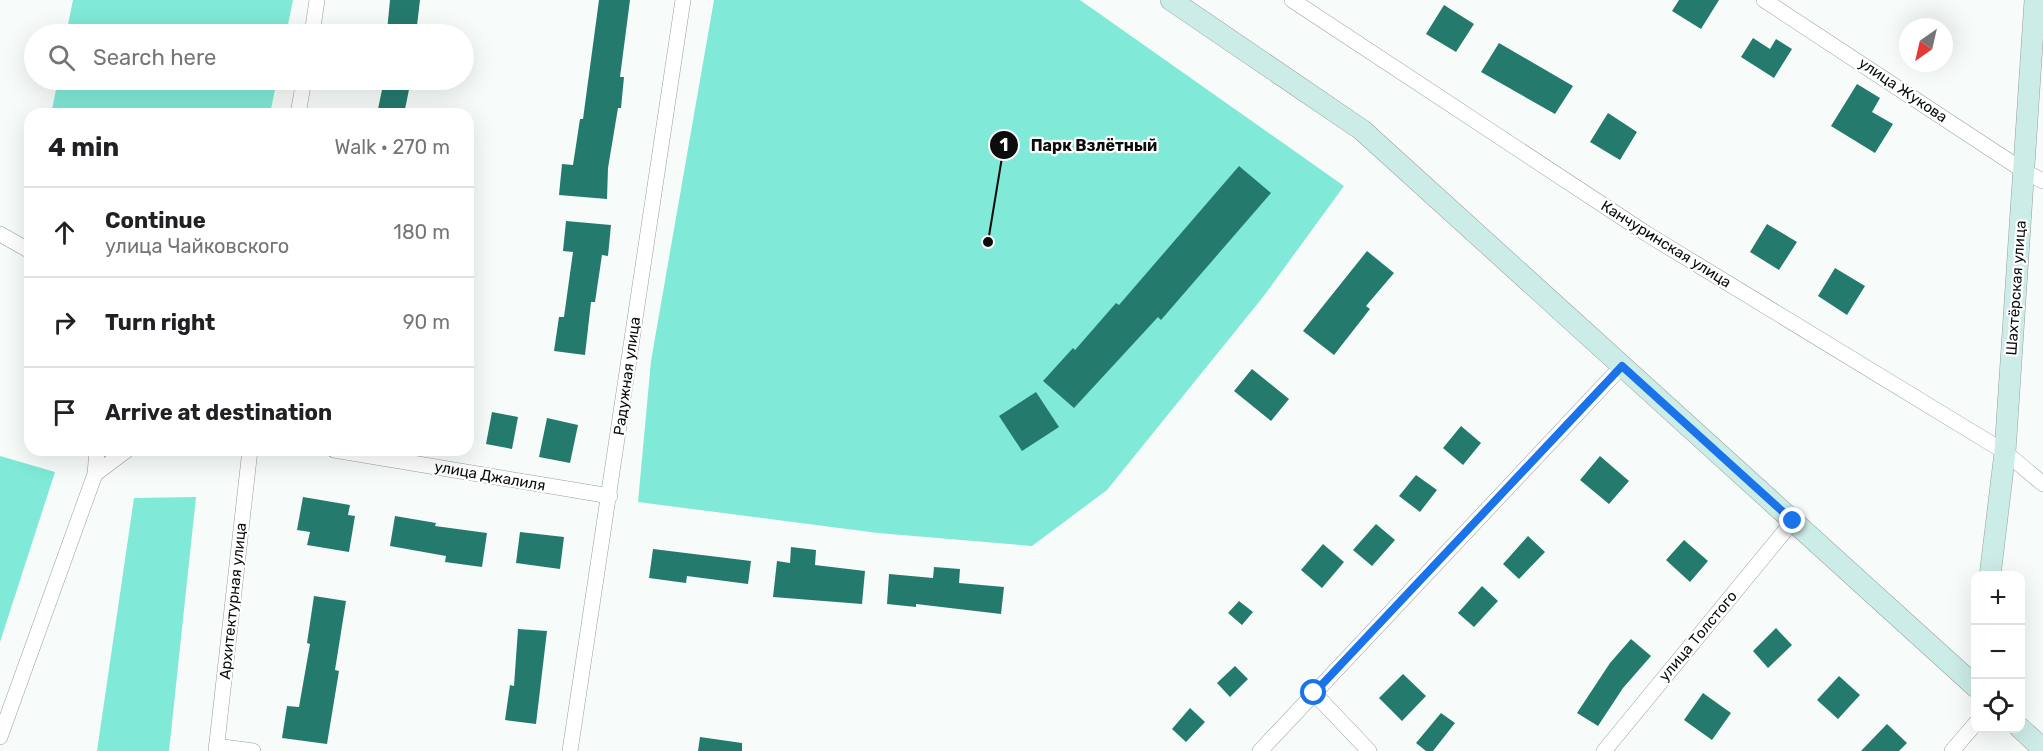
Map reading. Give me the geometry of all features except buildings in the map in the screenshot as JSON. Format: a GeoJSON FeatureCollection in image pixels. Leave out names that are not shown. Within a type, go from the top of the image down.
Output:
{"type":"FeatureCollection","features":[{"type":"Feature","properties":{"kind":"main road"},"geometry":{"type":"LineString","coordinates":[[1171,0],[1362,130],[1971,682]]}},
{"type":"Feature","properties":{"kind":"main road","name":"Шахтёрская улица"},"geometry":{"type":"LineString","coordinates":[[1991,571],[2034,176],[2035,0]]}},
{"type":"Feature","properties":{"kind":"main road"},"geometry":{"type":"LineString","coordinates":[[2025,733],[2043,749]]}},
{"type":"Feature","properties":{"kind":"street"},"geometry":{"type":"LineString","coordinates":[[313,24],[317,0]]}},
{"type":"Feature","properties":{"kind":"street","name":"Радужная улица"},"geometry":{"type":"LineString","coordinates":[[570,751],[683,0]]}},
{"type":"Feature","properties":{"kind":"street","name":"Канчуринская улица"},"geometry":{"type":"LineString","coordinates":[[1292,0],[1647,234],[2005,452],[2043,484]]}},
{"type":"Feature","properties":{"kind":"street","name":"улица Жукова"},"geometry":{"type":"LineString","coordinates":[[1764,0],[2034,176]]}},
{"type":"Feature","properties":{"kind":"street"},"geometry":{"type":"LineString","coordinates":[[299,108],[302,90]]}},
{"type":"Feature","properties":{"kind":"street"},"geometry":{"type":"LineString","coordinates":[[0,234],[24,248]]}},
{"type":"Feature","properties":{"kind":"street"},"geometry":{"type":"LineString","coordinates":[[1260,751],[1622,366]]}},
{"type":"Feature","properties":{"kind":"street"},"geometry":{"type":"LineString","coordinates":[[0,737],[95,474],[96,456]]}},
{"type":"Feature","properties":{"kind":"street"},"geometry":{"type":"LineString","coordinates":[[95,474],[119,456]]}},
{"type":"Feature","properties":{"kind":"street","name":"Архитектурная улица"},"geometry":{"type":"LineString","coordinates":[[216,749],[249,456]]}},
{"type":"Feature","properties":{"kind":"street","name":"улица Джалиля"},"geometry":{"type":"LineString","coordinates":[[370,456],[610,496]]}},
{"type":"Feature","properties":{"kind":"street","name":"улица Толстого"},"geometry":{"type":"LineString","coordinates":[[1604,751],[1793,521]]}},
{"type":"Feature","properties":{"kind":"street"},"geometry":{"type":"LineString","coordinates":[[1314,693],[1369,751]]}},
{"type":"Feature","properties":{"kind":"street"},"geometry":{"type":"LineString","coordinates":[[1952,751],[1971,729]]}},
{"type":"Feature","properties":{"kind":"street"},"geometry":{"type":"LineString","coordinates":[[216,749],[253,751]]}},
{"type":"Feature","properties":{"kind":"green space"},"geometry":{"type":"Polygon","coordinates":[[[73,0],[293,0],[288,24],[68,24],[73,0]]]}},
{"type":"Feature","properties":{"kind":"green space"},"geometry":{"type":"Polygon","coordinates":[[[714,0],[1080,0],[1344,186],[1263,297],[1107,490],[1032,546],[878,533],[638,502],[651,361],[714,0]]]}},
{"type":"Feature","properties":{"kind":"green space"},"geometry":{"type":"Polygon","coordinates":[[[56,90],[275,90],[271,108],[52,108],[56,90]]]}},
{"type":"Feature","properties":{"kind":"green space"},"geometry":{"type":"Polygon","coordinates":[[[0,456],[55,472],[0,642],[0,456]]]}},
{"type":"Feature","properties":{"kind":"green space"},"geometry":{"type":"Polygon","coordinates":[[[196,497],[169,751],[97,751],[134,498],[196,497]]]}},
{"type":"Feature","properties":{"kind":"place","name":"Парк Взлётный"},"geometry":{"type":"Point","coordinates":[988,242]}},
{"type":"Feature","properties":{"kind":"route"},"geometry":{"type":"LineString","coordinates":[[1314,693],[1622,366],[1793,521]]}}]}
